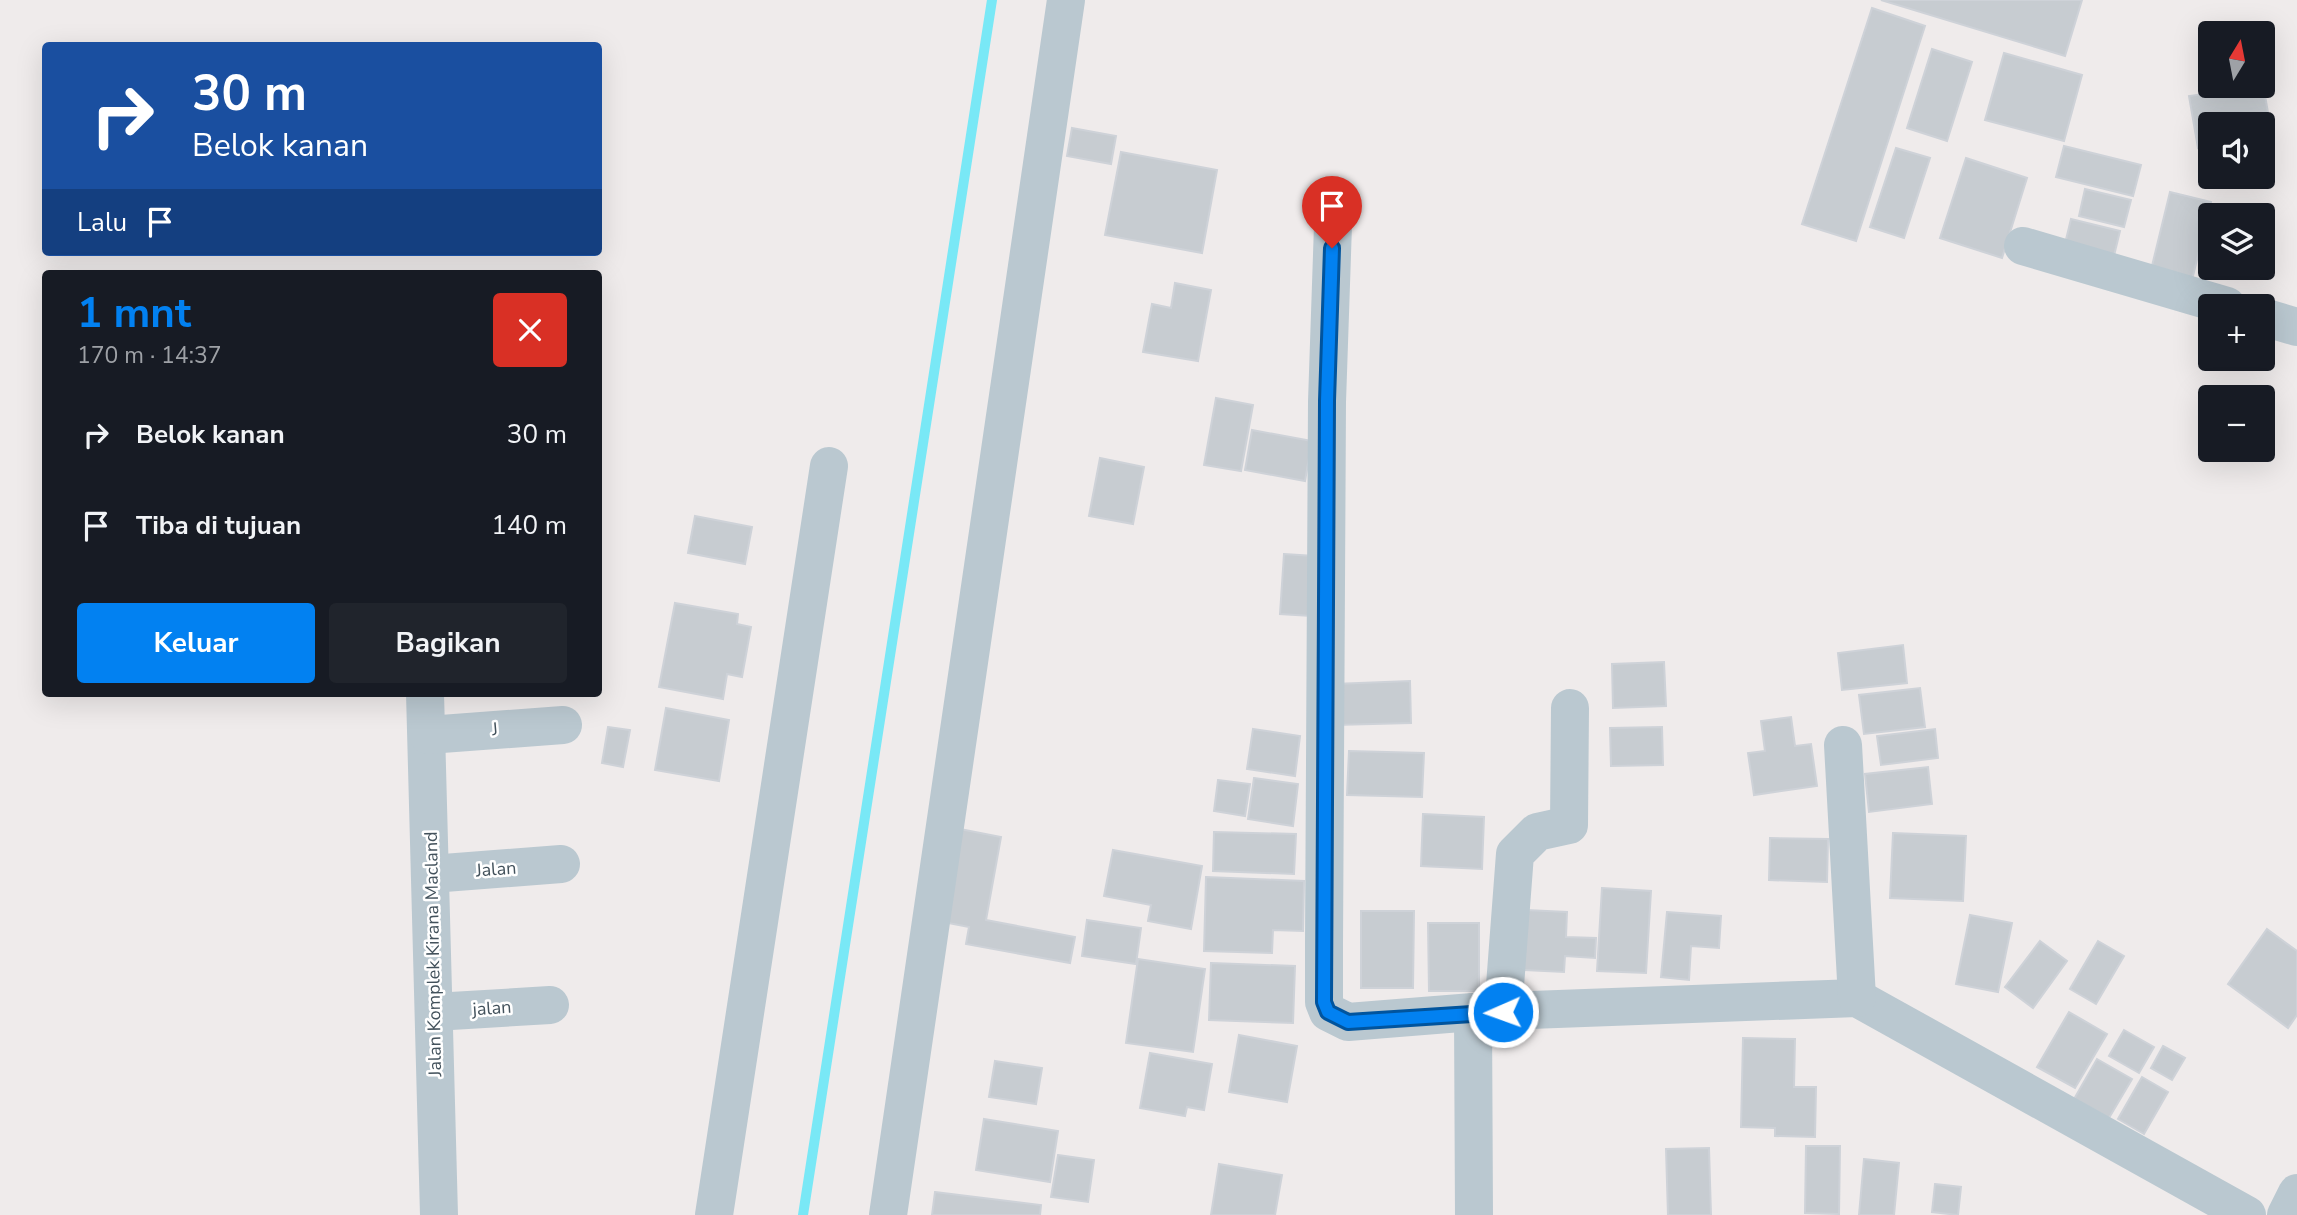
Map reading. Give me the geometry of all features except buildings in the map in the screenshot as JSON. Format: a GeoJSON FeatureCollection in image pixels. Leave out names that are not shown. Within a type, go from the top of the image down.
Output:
{"type":"FeatureCollection","features":[{"type":"Feature","properties":{"kind":"street"},"geometry":{"type":"LineString","coordinates":[[888,1215],[1066,0]]}},
{"type":"Feature","properties":{"kind":"street"},"geometry":{"type":"LineString","coordinates":[[1334,196],[1327,401],[1324,1002],[1328,1012],[1348,1022],[1488,1012],[1857,998],[2247,1215]]}},
{"type":"Feature","properties":{"kind":"street"},"geometry":{"type":"LineString","coordinates":[[2023,246],[2198,297]]}},
{"type":"Feature","properties":{"kind":"street"},"geometry":{"type":"LineString","coordinates":[[2275,321],[2297,327]]}},
{"type":"Feature","properties":{"kind":"street"},"geometry":{"type":"LineString","coordinates":[[714,1215],[829,466]]}},
{"type":"Feature","properties":{"kind":"street","name":"Jalan Komplek Kirana Macland"},"geometry":{"type":"LineString","coordinates":[[425,697],[439,1215]]}},
{"type":"Feature","properties":{"kind":"street"},"geometry":{"type":"LineString","coordinates":[[1474,1215],[1488,1012],[1515,854],[1537,832],[1569,824],[1570,708]]}},
{"type":"Feature","properties":{"kind":"street","name":"J"},"geometry":{"type":"LineString","coordinates":[[428,735],[563,725]]}},
{"type":"Feature","properties":{"kind":"street"},"geometry":{"type":"LineString","coordinates":[[1843,745],[1857,998]]}},
{"type":"Feature","properties":{"kind":"street","name":"Jalan"},"geometry":{"type":"LineString","coordinates":[[431,874],[561,864]]}},
{"type":"Feature","properties":{"kind":"street","name":"jalan"},"geometry":{"type":"LineString","coordinates":[[434,1012],[550,1004]]}},
{"type":"Feature","properties":{"kind":"street"},"geometry":{"type":"LineString","coordinates":[[2286,1215],[2297,1193]]}},
{"type":"Feature","properties":{"kind":"waterway"},"geometry":{"type":"LineString","coordinates":[[803,1215],[992,0]]}},
{"type":"Feature","properties":{"kind":"route"},"geometry":{"type":"LineString","coordinates":[[1332,248],[1327,401],[1324,1002],[1328,1012],[1348,1022],[1503,1012]]}}]}
